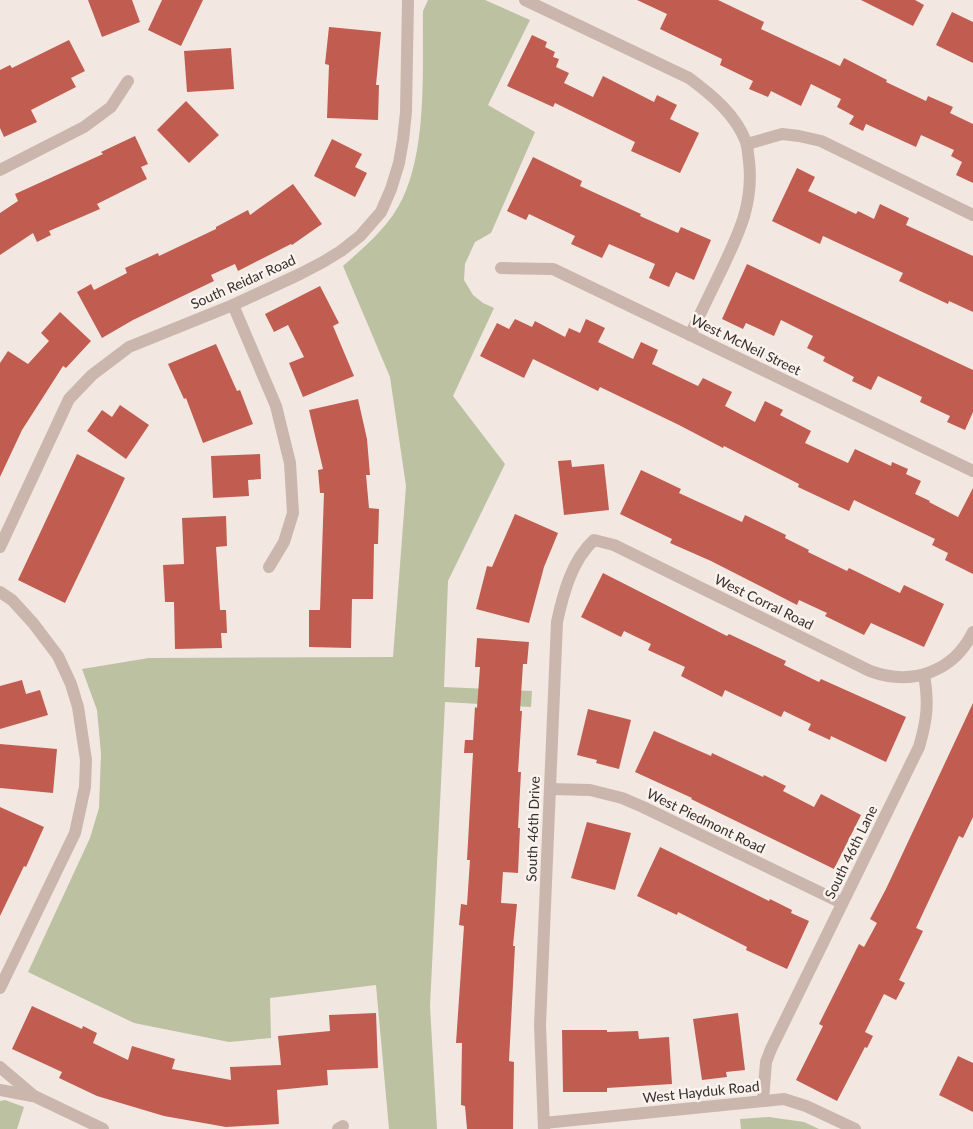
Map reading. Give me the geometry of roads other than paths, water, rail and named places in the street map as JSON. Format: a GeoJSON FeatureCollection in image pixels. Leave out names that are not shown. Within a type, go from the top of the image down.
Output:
{"type":"FeatureCollection","features":[{"type":"Feature","properties":{"kind":"street","name":"South Reidar Road"},"geometry":{"type":"LineString","coordinates":[[0,547],[70,398],[92,375],[129,347],[233,305],[300,274],[341,251],[360,236],[381,212],[399,164],[403,140],[406,112],[408,0]]}},
{"type":"Feature","properties":{"kind":"street"},"geometry":{"type":"LineString","coordinates":[[525,0],[689,78],[709,92],[727,111],[747,144],[750,181],[746,214],[740,232],[690,335]]}},
{"type":"Feature","properties":{"kind":"street"},"geometry":{"type":"LineString","coordinates":[[0,170],[84,126],[111,107],[128,81]]}},
{"type":"Feature","properties":{"kind":"street"},"geometry":{"type":"LineString","coordinates":[[747,144],[782,134],[821,141],[973,215]]}},
{"type":"Feature","properties":{"kind":"street","name":"West McNeil Street"},"geometry":{"type":"LineString","coordinates":[[501,268],[553,269],[973,471]]}},
{"type":"Feature","properties":{"kind":"street"},"geometry":{"type":"LineString","coordinates":[[233,305],[276,406],[290,463],[293,513],[284,542],[269,567]]}},
{"type":"Feature","properties":{"kind":"street","name":"West Corral Road"},"geometry":{"type":"LineString","coordinates":[[594,540],[614,545],[870,671],[896,678],[924,675]]}},
{"type":"Feature","properties":{"kind":"street","name":"South 46th Drive"},"geometry":{"type":"LineString","coordinates":[[544,1126],[540,1025],[557,622],[568,584],[584,548],[594,540]]}},
{"type":"Feature","properties":{"kind":"street"},"geometry":{"type":"LineString","coordinates":[[0,592],[12,600],[33,623],[58,656],[71,684],[78,707],[86,760],[85,787],[74,833],[0,988]]}},
{"type":"Feature","properties":{"kind":"street"},"geometry":{"type":"LineString","coordinates":[[924,675],[954,658],[968,642],[973,632]]}},
{"type":"Feature","properties":{"kind":"street","name":"South 46th Lane"},"geometry":{"type":"LineString","coordinates":[[763,1100],[766,1062],[771,1049],[918,747],[927,715],[927,692],[924,675]]}},
{"type":"Feature","properties":{"kind":"street","name":"West Piedmont Road"},"geometry":{"type":"LineString","coordinates":[[550,789],[590,790],[622,798],[643,806],[842,903]]}},
{"type":"Feature","properties":{"kind":"street"},"geometry":{"type":"LineString","coordinates":[[0,1068],[34,1096],[103,1129]]}},
{"type":"Feature","properties":{"kind":"street"},"geometry":{"type":"LineString","coordinates":[[0,1090],[34,1096]]}},
{"type":"Feature","properties":{"kind":"street","name":"West Hayduk Road"},"geometry":{"type":"LineString","coordinates":[[544,1126],[784,1099],[806,1106],[855,1129]]}}]}
